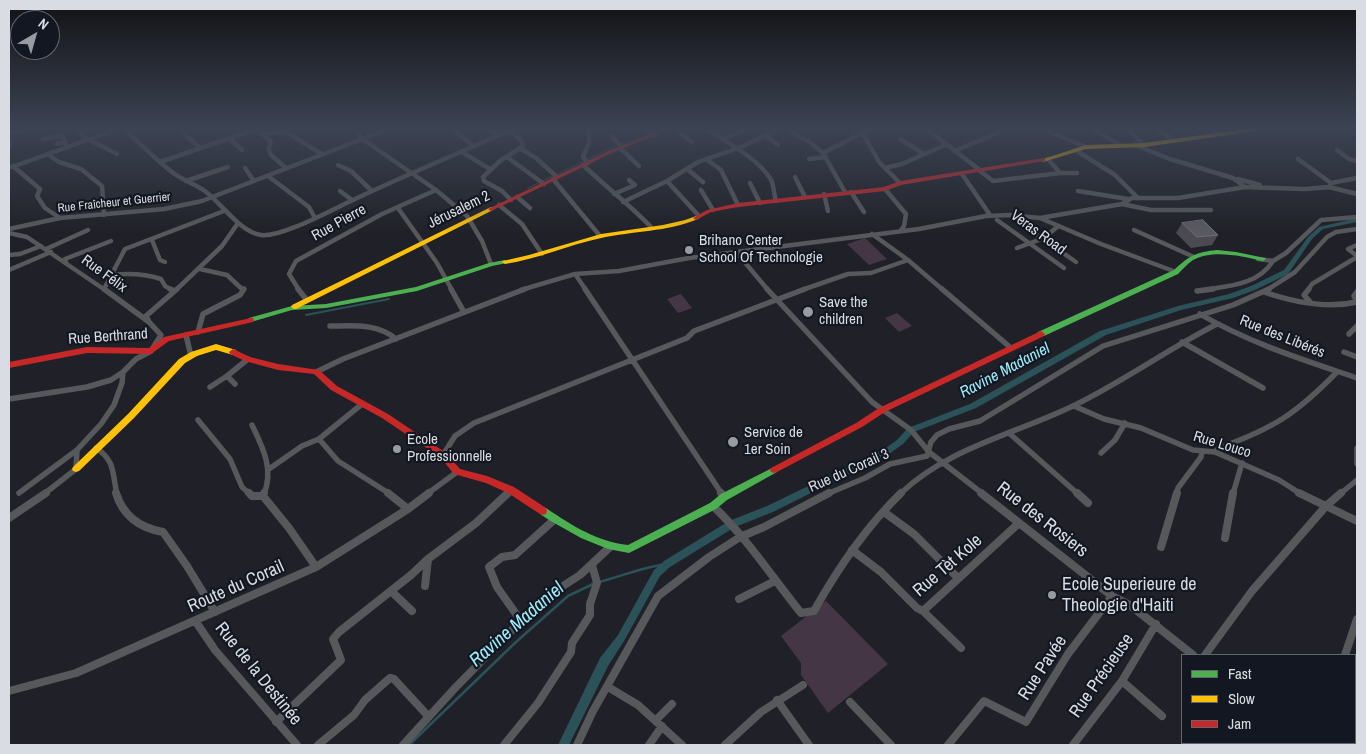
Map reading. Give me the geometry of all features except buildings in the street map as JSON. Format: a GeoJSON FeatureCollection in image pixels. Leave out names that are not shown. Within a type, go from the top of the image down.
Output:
{"type":"FeatureCollection","features":[{"type":"Feature","properties":{"kind":"street"},"geometry":{"type":"LineString","coordinates":[[66,164],[81,169],[102,186],[104,215]]}},
{"type":"Feature","properties":{"kind":"street"},"geometry":{"type":"LineString","coordinates":[[163,164],[186,182],[206,192],[224,212],[233,216],[238,223],[255,234],[263,236],[282,232],[435,164]]}},
{"type":"Feature","properties":{"kind":"street"},"geometry":{"type":"LineString","coordinates":[[281,164],[286,168]]}},
{"type":"Feature","properties":{"kind":"street","name":"Rue Fraîcheur et Guerrier"},"geometry":{"type":"LineString","coordinates":[[9,229],[60,218],[164,209],[211,198],[296,164]]}},
{"type":"Feature","properties":{"kind":"street"},"geometry":{"type":"LineString","coordinates":[[400,164],[468,216],[482,240],[491,264]]}},
{"type":"Feature","properties":{"kind":"street"},"geometry":{"type":"LineString","coordinates":[[482,164],[490,169]]}},
{"type":"Feature","properties":{"kind":"street"},"geometry":{"type":"LineString","coordinates":[[495,164],[483,177],[484,181],[530,208]]}},
{"type":"Feature","properties":{"kind":"street"},"geometry":{"type":"LineString","coordinates":[[517,164],[544,184]]}},
{"type":"Feature","properties":{"kind":"street"},"geometry":{"type":"LineString","coordinates":[[543,164],[600,236]]}},
{"type":"Feature","properties":{"kind":"street","name":"Jérusalem 2"},"geometry":{"type":"LineString","coordinates":[[292,308],[306,299],[544,184],[581,164]]}},
{"type":"Feature","properties":{"kind":"street"},"geometry":{"type":"LineString","coordinates":[[587,164],[614,194],[636,211],[651,227]]}},
{"type":"Feature","properties":{"kind":"street"},"geometry":{"type":"LineString","coordinates":[[623,202],[667,181],[695,164]]}},
{"type":"Feature","properties":{"kind":"street"},"geometry":{"type":"LineString","coordinates":[[713,164],[721,170],[738,205]]}},
{"type":"Feature","properties":{"kind":"street"},"geometry":{"type":"LineString","coordinates":[[755,164],[770,179],[776,201]]}},
{"type":"Feature","properties":{"kind":"street"},"geometry":{"type":"LineString","coordinates":[[830,164],[864,212]]}},
{"type":"Feature","properties":{"kind":"street"},"geometry":{"type":"LineString","coordinates":[[883,164],[900,183]]}},
{"type":"Feature","properties":{"kind":"street"},"geometry":{"type":"LineString","coordinates":[[885,168],[901,164]]}},
{"type":"Feature","properties":{"kind":"street"},"geometry":{"type":"LineString","coordinates":[[972,164],[993,181],[1060,173],[1078,173]]}},
{"type":"Feature","properties":{"kind":"street"},"geometry":{"type":"LineString","coordinates":[[292,308],[326,306],[417,289],[491,264],[518,261],[600,236],[651,227],[682,224],[713,210],[738,205],[824,194],[885,189],[900,183],[1019,164]]}},
{"type":"Feature","properties":{"kind":"street"},"geometry":{"type":"LineString","coordinates":[[1052,164],[1060,173]]}},
{"type":"Feature","properties":{"kind":"street"},"geometry":{"type":"LineString","coordinates":[[1098,164],[1115,175],[1138,198]]}},
{"type":"Feature","properties":{"kind":"street"},"geometry":{"type":"LineString","coordinates":[[1187,164],[1270,188]]}},
{"type":"Feature","properties":{"kind":"street"},"geometry":{"type":"LineString","coordinates":[[1304,164],[1330,185],[1357,194]]}},
{"type":"Feature","properties":{"kind":"street"},"geometry":{"type":"LineString","coordinates":[[338,165],[351,171],[372,191]]}},
{"type":"Feature","properties":{"kind":"street"},"geometry":{"type":"LineString","coordinates":[[10,167],[28,177],[40,189],[37,196],[45,208],[60,218]]}},
{"type":"Feature","properties":{"kind":"street"},"geometry":{"type":"LineString","coordinates":[[186,182],[228,167]]}},
{"type":"Feature","properties":{"kind":"street"},"geometry":{"type":"LineString","coordinates":[[245,168],[254,181]]}},
{"type":"Feature","properties":{"kind":"street"},"geometry":{"type":"LineString","coordinates":[[687,168],[703,182]]}},
{"type":"Feature","properties":{"kind":"street"},"geometry":{"type":"LineString","coordinates":[[962,174],[990,215]]}},
{"type":"Feature","properties":{"kind":"street"},"geometry":{"type":"LineString","coordinates":[[268,176],[309,207],[315,218]]}},
{"type":"Feature","properties":{"kind":"street"},"geometry":{"type":"LineString","coordinates":[[795,177],[806,197]]}},
{"type":"Feature","properties":{"kind":"street"},"geometry":{"type":"LineString","coordinates":[[1233,178],[1245,188]]}},
{"type":"Feature","properties":{"kind":"street"},"geometry":{"type":"LineString","coordinates":[[1078,191],[1128,199],[1178,198],[1245,188],[1305,189],[1357,178]]}},
{"type":"Feature","properties":{"kind":"street"},"geometry":{"type":"LineString","coordinates":[[614,194],[635,185],[629,180]]}},
{"type":"Feature","properties":{"kind":"street"},"geometry":{"type":"LineString","coordinates":[[667,181],[676,188],[694,213],[699,216]]}},
{"type":"Feature","properties":{"kind":"street"},"geometry":{"type":"LineString","coordinates":[[750,183],[760,203]]}},
{"type":"Feature","properties":{"kind":"street"},"geometry":{"type":"LineString","coordinates":[[885,189],[906,214],[904,226],[901,230]]}},
{"type":"Feature","properties":{"kind":"street","name":"Rue Pierre"},"geometry":{"type":"LineString","coordinates":[[306,299],[291,280],[289,274],[296,261],[382,214],[436,190]]}},
{"type":"Feature","properties":{"kind":"street"},"geometry":{"type":"LineString","coordinates":[[701,190],[713,210]]}},
{"type":"Feature","properties":{"kind":"street"},"geometry":{"type":"LineString","coordinates":[[340,191],[352,200]]}},
{"type":"Feature","properties":{"kind":"street"},"geometry":{"type":"LineString","coordinates":[[824,194],[828,211]]}},
{"type":"Feature","properties":{"kind":"street"},"geometry":{"type":"LineString","coordinates":[[1122,204],[1128,199]]}},
{"type":"Feature","properties":{"kind":"street"},"geometry":{"type":"LineString","coordinates":[[9,518],[36,501],[76,469],[136,412],[172,371],[191,356],[216,347],[223,348],[248,359],[278,367],[316,372],[514,292],[575,274],[619,270],[689,258],[901,230],[990,215],[1040,218],[1122,204],[1151,210],[1211,210]]}},
{"type":"Feature","properties":{"kind":"street"},"geometry":{"type":"LineString","coordinates":[[499,205],[522,224],[542,254]]}},
{"type":"Feature","properties":{"kind":"street"},"geometry":{"type":"LineString","coordinates":[[398,208],[424,242],[447,279],[464,312]]}},
{"type":"Feature","properties":{"kind":"street"},"geometry":{"type":"LineString","coordinates":[[104,289],[125,249],[224,212]]}},
{"type":"Feature","properties":{"kind":"street","name":"Veras Road"},"geometry":{"type":"LineString","coordinates":[[1019,216],[1017,219],[1022,224],[1076,262]]}},
{"type":"Feature","properties":{"kind":"street"},"geometry":{"type":"LineString","coordinates":[[1197,291],[1250,281],[1265,274],[1273,261],[1286,253],[1321,220],[1357,217]]}},
{"type":"Feature","properties":{"kind":"street"},"geometry":{"type":"LineString","coordinates":[[1040,218],[1057,227],[1176,272]]}},
{"type":"Feature","properties":{"kind":"street","name":"Veras Road"},"geometry":{"type":"LineString","coordinates":[[997,220],[1064,268]]}},
{"type":"Feature","properties":{"kind":"street"},"geometry":{"type":"LineString","coordinates":[[9,399],[87,387],[111,380],[123,372],[136,359],[151,351],[161,335],[146,316],[200,269],[222,246],[238,223]]}},
{"type":"Feature","properties":{"kind":"street"},"geometry":{"type":"LineString","coordinates":[[1017,248],[1054,232],[1057,227]]}},
{"type":"Feature","properties":{"kind":"street"},"geometry":{"type":"LineString","coordinates":[[930,452],[931,442],[937,435],[949,429],[980,421],[1103,346],[1233,305],[1264,292],[1295,272],[1326,237],[1336,232],[1357,229]]}},
{"type":"Feature","properties":{"kind":"street"},"geometry":{"type":"LineString","coordinates":[[9,270],[52,245],[88,230]]}},
{"type":"Feature","properties":{"kind":"street"},"geometry":{"type":"LineString","coordinates":[[1134,230],[1194,257]]}},
{"type":"Feature","properties":{"kind":"street"},"geometry":{"type":"LineString","coordinates":[[1349,230],[1357,235]]}},
{"type":"Feature","properties":{"kind":"street","name":"Rue Félix"},"geometry":{"type":"LineString","coordinates":[[9,233],[26,237],[46,249],[149,322]]}},
{"type":"Feature","properties":{"kind":"street"},"geometry":{"type":"LineString","coordinates":[[872,234],[908,260],[1011,348]]}},
{"type":"Feature","properties":{"kind":"street"},"geometry":{"type":"LineString","coordinates":[[152,240],[160,260],[165,262]]}},
{"type":"Feature","properties":{"kind":"street"},"geometry":{"type":"LineString","coordinates":[[66,262],[65,259],[74,254],[111,242]]}},
{"type":"Feature","properties":{"kind":"street"},"geometry":{"type":"LineString","coordinates":[[1311,303],[1304,295],[1312,284],[1357,257],[1348,249],[1357,245]]}},
{"type":"Feature","properties":{"kind":"street"},"geometry":{"type":"LineString","coordinates":[[9,256],[46,249]]}},
{"type":"Feature","properties":{"kind":"street","name":"Rue des Rosiers"},"geometry":{"type":"LineString","coordinates":[[738,253],[776,299],[872,402],[911,430],[930,452],[1112,596],[1130,605],[1192,654]]}},
{"type":"Feature","properties":{"kind":"street"},"geometry":{"type":"LineString","coordinates":[[316,372],[334,388],[385,416],[443,455],[457,472],[487,480],[511,490],[554,519],[611,546],[629,550],[713,506],[724,497],[859,426],[882,410],[1176,272],[1194,257],[1206,254],[1246,255],[1273,261]]}},
{"type":"Feature","properties":{"kind":"street"},"geometry":{"type":"LineString","coordinates":[[1246,258],[1263,259]]}},
{"type":"Feature","properties":{"kind":"street"},"geometry":{"type":"LineString","coordinates":[[443,455],[447,443],[459,431],[474,423],[632,361],[687,338],[694,331],[737,316],[776,299],[848,274],[857,272],[863,275],[908,260]]}},
{"type":"Feature","properties":{"kind":"street"},"geometry":{"type":"LineString","coordinates":[[198,332],[203,314],[240,295],[244,289],[227,275],[200,269]]}},
{"type":"Feature","properties":{"kind":"street"},"geometry":{"type":"LineString","coordinates":[[113,275],[132,272],[155,276],[161,279],[165,286],[174,291]]}},
{"type":"Feature","properties":{"kind":"street"},"geometry":{"type":"LineString","coordinates":[[575,274],[724,497]]}},
{"type":"Feature","properties":{"kind":"street"},"geometry":{"type":"LineString","coordinates":[[1264,292],[1292,302],[1344,305],[1357,301],[1354,296],[1357,292]]}},
{"type":"Feature","properties":{"kind":"street","name":"Rue Berthrand"},"geometry":{"type":"LineString","coordinates":[[9,364],[87,350],[151,351],[167,339],[292,308]]}},
{"type":"Feature","properties":{"kind":"street","name":"Rue des Libérés"},"geometry":{"type":"LineString","coordinates":[[1200,314],[1217,324],[1282,352],[1357,378]]}},
{"type":"Feature","properties":{"kind":"street"},"geometry":{"type":"LineString","coordinates":[[713,506],[732,524],[740,537],[755,551],[775,581],[801,612],[814,612],[852,550],[884,512],[902,492],[943,462],[967,450],[1074,406],[1140,366],[1155,360],[1182,342],[1217,324]]}},
{"type":"Feature","properties":{"kind":"street"},"geometry":{"type":"LineString","coordinates":[[330,326],[365,326],[383,329],[396,339]]}},
{"type":"Feature","properties":{"kind":"street"},"geometry":{"type":"LineString","coordinates":[[1349,334],[1352,328],[1357,326]]}},
{"type":"Feature","properties":{"kind":"street"},"geometry":{"type":"LineString","coordinates":[[186,334],[191,356]]}},
{"type":"Feature","properties":{"kind":"street"},"geometry":{"type":"LineString","coordinates":[[1182,342],[1263,388]]}},
{"type":"Feature","properties":{"kind":"street"},"geometry":{"type":"LineString","coordinates":[[1344,352],[1357,357]]}},
{"type":"Feature","properties":{"kind":"street"},"geometry":{"type":"LineString","coordinates":[[210,387],[248,359]]}},
{"type":"Feature","properties":{"kind":"street"},"geometry":{"type":"LineString","coordinates":[[19,492],[77,450],[95,433],[107,416],[123,383],[123,372]]}},
{"type":"Feature","properties":{"kind":"street"},"geometry":{"type":"LineString","coordinates":[[1215,452],[1218,448],[1272,427],[1293,414],[1309,401],[1337,372]]}},
{"type":"Feature","properties":{"kind":"street"},"geometry":{"type":"LineString","coordinates":[[227,376],[236,384]]}},
{"type":"Feature","properties":{"kind":"street"},"geometry":{"type":"LineString","coordinates":[[270,469],[302,446],[319,439],[362,404]]}},
{"type":"Feature","properties":{"kind":"street","name":"Rue Louco"},"geometry":{"type":"LineString","coordinates":[[1074,406],[1104,419],[1141,428],[1202,452],[1215,452],[1279,480],[1304,496],[1357,521]]}},
{"type":"Feature","properties":{"kind":"street"},"geometry":{"type":"LineString","coordinates":[[198,420],[208,435],[214,438],[226,453],[242,487],[252,496],[263,496]]}},
{"type":"Feature","properties":{"kind":"street"},"geometry":{"type":"LineString","coordinates":[[1100,453],[1115,440],[1125,423]]}},
{"type":"Feature","properties":{"kind":"street"},"geometry":{"type":"LineString","coordinates":[[252,425],[259,436],[270,469],[269,486],[263,496]]}},
{"type":"Feature","properties":{"kind":"street"},"geometry":{"type":"LineString","coordinates":[[1009,433],[1088,502]]}},
{"type":"Feature","properties":{"kind":"street"},"geometry":{"type":"LineString","coordinates":[[319,439],[336,461],[373,486],[400,501],[408,509]]}},
{"type":"Feature","properties":{"kind":"street"},"geometry":{"type":"LineString","coordinates":[[96,448],[108,457],[116,494],[130,518],[142,527],[163,532],[187,566],[215,612]]}},
{"type":"Feature","properties":{"kind":"street"},"geometry":{"type":"LineString","coordinates":[[1357,448],[1357,464]]}},
{"type":"Feature","properties":{"kind":"street"},"geometry":{"type":"LineString","coordinates":[[76,469],[77,450]]}},
{"type":"Feature","properties":{"kind":"street","name":"Rue du Corail 3"},"geometry":{"type":"LineString","coordinates":[[577,745],[593,711],[658,596],[708,557],[740,537],[764,527],[839,488],[865,478],[890,464],[927,456],[930,452]]}},
{"type":"Feature","properties":{"kind":"street"},"geometry":{"type":"LineString","coordinates":[[1161,547],[1178,488],[1201,457],[1202,452]]}},
{"type":"Feature","properties":{"kind":"street"},"geometry":{"type":"LineString","coordinates":[[1225,538],[1234,490],[1242,464]]}},
{"type":"Feature","properties":{"kind":"street","name":"Route du Corail"},"geometry":{"type":"LineString","coordinates":[[9,691],[76,674],[316,567],[408,509],[457,472]]}},
{"type":"Feature","properties":{"kind":"street"},"geometry":{"type":"LineString","coordinates":[[1206,654],[1252,592],[1326,506],[1357,480]]}},
{"type":"Feature","properties":{"kind":"street"},"geometry":{"type":"LineString","coordinates":[[276,722],[341,660],[333,639],[339,632],[428,559],[476,523],[511,490]]}},
{"type":"Feature","properties":{"kind":"street"},"geometry":{"type":"LineString","coordinates":[[263,496],[289,528],[316,567]]}},
{"type":"Feature","properties":{"kind":"street"},"geometry":{"type":"LineString","coordinates":[[884,512],[914,534],[957,577]]}},
{"type":"Feature","properties":{"kind":"street"},"geometry":{"type":"LineString","coordinates":[[521,621],[493,581],[488,571],[489,567],[502,557],[514,555],[554,519]]}},
{"type":"Feature","properties":{"kind":"street","name":"Rue Tèt Kole"},"geometry":{"type":"LineString","coordinates":[[852,550],[881,572],[917,608],[924,611],[957,577],[984,556],[1020,523]]}},
{"type":"Feature","properties":{"kind":"street"},"geometry":{"type":"LineString","coordinates":[[403,745],[428,716],[521,621],[551,593],[573,580],[592,565],[611,546]]}},
{"type":"Feature","properties":{"kind":"street"},"geometry":{"type":"LineString","coordinates":[[424,586],[428,559]]}},
{"type":"Feature","properties":{"kind":"street"},"geometry":{"type":"LineString","coordinates":[[504,745],[538,703],[571,652],[572,642],[587,622],[590,615],[593,590],[597,582],[592,565]]}},
{"type":"Feature","properties":{"kind":"street"},"geometry":{"type":"LineString","coordinates":[[739,599],[775,581]]}},
{"type":"Feature","properties":{"kind":"street"},"geometry":{"type":"LineString","coordinates":[[391,591],[412,611]]}},
{"type":"Feature","properties":{"kind":"street","name":"Rue Pavée"},"geometry":{"type":"LineString","coordinates":[[948,745],[984,701],[1026,722],[1068,654],[1112,596]]}},
{"type":"Feature","properties":{"kind":"street"},"geometry":{"type":"LineString","coordinates":[[924,611],[961,648]]}},
{"type":"Feature","properties":{"kind":"street"},"geometry":{"type":"LineString","coordinates":[[1345,654],[1357,619]]}},
{"type":"Feature","properties":{"kind":"street","name":"Rue de la Destinée"},"geometry":{"type":"LineString","coordinates":[[196,622],[215,650],[298,745]]}},
{"type":"Feature","properties":{"kind":"street","name":"Rue Précieuse"},"geometry":{"type":"LineString","coordinates":[[1073,745],[1122,681],[1156,624]]}},
{"type":"Feature","properties":{"kind":"street"},"geometry":{"type":"LineString","coordinates":[[318,745],[354,716],[366,700],[390,678],[394,679],[428,716]]}},
{"type":"Feature","properties":{"kind":"street"},"geometry":{"type":"LineString","coordinates":[[1122,681],[1162,716]]}},
{"type":"Feature","properties":{"kind":"street"},"geometry":{"type":"LineString","coordinates":[[725,745],[741,726],[777,700],[803,685]]}},
{"type":"Feature","properties":{"kind":"street"},"geometry":{"type":"LineString","coordinates":[[608,687],[623,694],[656,720],[682,745]]}},
{"type":"Feature","properties":{"kind":"street"},"geometry":{"type":"LineString","coordinates":[[777,700],[809,745]]}},
{"type":"Feature","properties":{"kind":"street"},"geometry":{"type":"LineString","coordinates":[[850,702],[891,745]]}},
{"type":"Feature","properties":{"kind":"street"},"geometry":{"type":"LineString","coordinates":[[656,720],[672,704]]}},
{"type":"Feature","properties":{"kind":"street"},"geometry":{"type":"LineString","coordinates":[[649,745],[662,726]]}},
{"type":"Feature","properties":{"kind":"shaded area"},"geometry":{"type":"Polygon","coordinates":[[[865,238],[887,259],[869,265],[847,244],[865,238]]]}},
{"type":"Feature","properties":{"kind":"shaded area"},"geometry":{"type":"Polygon","coordinates":[[[681,294],[692,308],[678,313],[667,299],[681,294]]]}},
{"type":"Feature","properties":{"kind":"shaded area"},"geometry":{"type":"Polygon","coordinates":[[[897,313],[912,326],[899,332],[885,318],[897,313]]]}},
{"type":"Feature","properties":{"kind":"shaded area"},"geometry":{"type":"Polygon","coordinates":[[[826,601],[888,664],[828,713],[801,675],[801,663],[781,636],[826,601]]]}},
{"type":"Feature","properties":{"kind":"waterway"},"geometry":{"type":"LineString","coordinates":[[528,188],[577,164]]}},
{"type":"Feature","properties":{"kind":"waterway","name":"Ravine Madaniel"},"geometry":{"type":"LineString","coordinates":[[563,745],[604,662],[621,638],[657,573],[667,564],[732,524],[770,509],[886,452],[900,442],[911,430],[973,406],[1103,333],[1180,308],[1231,296],[1286,272],[1310,238],[1321,228],[1357,220]]}},
{"type":"Feature","properties":{"kind":"waterway"},"geometry":{"type":"LineString","coordinates":[[306,315],[389,299]]}},
{"type":"Feature","properties":{"kind":"waterway","name":"Ravine Madaniel"},"geometry":{"type":"LineString","coordinates":[[599,582],[641,569],[667,564]]}},
{"type":"Feature","properties":{"kind":"waterway","name":"Ravine Madaniel"},"geometry":{"type":"LineString","coordinates":[[409,745],[516,642],[568,596],[593,584]]}},
{"type":"Feature","properties":{"kind":"traffic: fast"},"geometry":{"type":"LineString","coordinates":[[1041,334],[1176,272],[1189,260],[1199,255],[1217,252],[1263,259]]}},
{"type":"Feature","properties":{"kind":"traffic: fast"},"geometry":{"type":"LineString","coordinates":[[251,320],[292,308],[326,306],[417,289],[491,264],[505,262]]}},
{"type":"Feature","properties":{"kind":"traffic: fast"},"geometry":{"type":"LineString","coordinates":[[543,511],[573,530],[596,541],[629,549],[713,506],[724,497],[774,470]]}},
{"type":"Feature","properties":{"kind":"traffic: slow"},"geometry":{"type":"LineString","coordinates":[[294,307],[491,209]]}},
{"type":"Feature","properties":{"kind":"traffic: slow"},"geometry":{"type":"LineString","coordinates":[[505,262],[530,257],[601,236],[676,225],[696,218]]}},
{"type":"Feature","properties":{"kind":"traffic: slow"},"geometry":{"type":"LineString","coordinates":[[76,469],[131,416],[182,361],[194,354],[216,347],[233,352]]}},
{"type":"Feature","properties":{"kind":"traffic: jam"},"geometry":{"type":"LineString","coordinates":[[491,209],[585,164]]}},
{"type":"Feature","properties":{"kind":"traffic: jam"},"geometry":{"type":"LineString","coordinates":[[696,218],[709,211],[738,205],[885,189],[900,183],[1017,164]]}},
{"type":"Feature","properties":{"kind":"traffic: jam"},"geometry":{"type":"LineString","coordinates":[[9,365],[87,350],[151,351],[167,339],[251,320]]}},
{"type":"Feature","properties":{"kind":"traffic: jam"},"geometry":{"type":"LineString","coordinates":[[774,470],[859,425],[882,410],[1041,334]]}},
{"type":"Feature","properties":{"kind":"traffic: jam"},"geometry":{"type":"LineString","coordinates":[[233,352],[248,359],[278,367],[316,372],[334,388],[385,416],[443,455],[457,472],[487,480],[511,490],[543,511]]}},
{"type":"Feature","properties":{"kind":"place","name":"Brihano Center School Of Technologie"},"geometry":{"type":"Point","coordinates":[689,250]}},
{"type":"Feature","properties":{"kind":"place","name":"Save the children"},"geometry":{"type":"Point","coordinates":[808,312]}},
{"type":"Feature","properties":{"kind":"place","name":"Service de 1er Soin"},"geometry":{"type":"Point","coordinates":[733,442]}},
{"type":"Feature","properties":{"kind":"place","name":"Ecole Professionnelle"},"geometry":{"type":"Point","coordinates":[397,449]}},
{"type":"Feature","properties":{"kind":"place","name":"Ecole Superieure de Theologie d'Haiti"},"geometry":{"type":"Point","coordinates":[1052,595]}}]}
